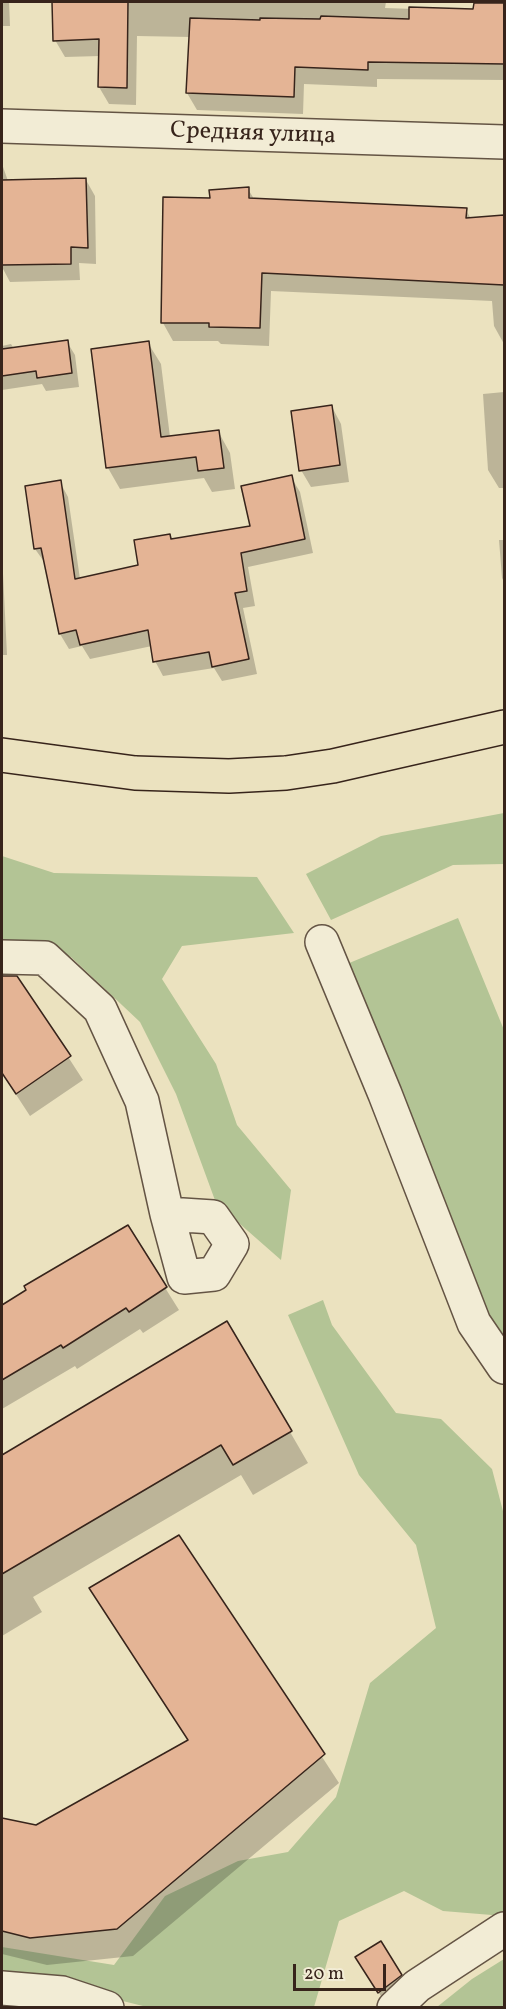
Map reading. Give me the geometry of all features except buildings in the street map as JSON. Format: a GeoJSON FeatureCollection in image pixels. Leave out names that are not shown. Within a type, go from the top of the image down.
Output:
{"type":"FeatureCollection","features":[{"type":"Feature","properties":{"kind":"main road"},"geometry":{"type":"LineString","coordinates":[[2,755],[135,773],[240,776],[333,766],[504,727]]}},
{"type":"Feature","properties":{"kind":"street","name":"Средняя улица"},"geometry":{"type":"LineString","coordinates":[[2,126],[504,142]]}},
{"type":"Feature","properties":{"kind":"street"},"geometry":{"type":"LineString","coordinates":[[322,942],[385,1094],[474,1323],[504,1367]]}},
{"type":"Feature","properties":{"kind":"street"},"geometry":{"type":"LineString","coordinates":[[2,957],[45,958],[100,1009],[142,1101],[167,1214]]}},
{"type":"Feature","properties":{"kind":"street"},"geometry":{"type":"LineString","coordinates":[[394,2007],[417,1986],[504,1929]]}},
{"type":"Feature","properties":{"kind":"street"},"geometry":{"type":"LineString","coordinates":[[2,1988],[62,1993],[107,2007]]}},
{"type":"Feature","properties":{"kind":"green space"},"geometry":{"type":"Polygon","coordinates":[[[504,813],[504,864],[453,865],[331,920],[306,874],[381,836],[504,813]]]}},
{"type":"Feature","properties":{"kind":"green space"},"geometry":{"type":"Polygon","coordinates":[[[2,856],[54,873],[257,877],[294,933],[182,946],[162,979],[216,1064],[237,1125],[291,1190],[281,1260],[216,1203],[176,1094],[140,1022],[71,957],[14,943],[2,947],[2,856]]]}},
{"type":"Feature","properties":{"kind":"green space"},"geometry":{"type":"Polygon","coordinates":[[[458,918],[504,1030],[504,1336],[495,1339],[342,966],[458,918]]]}},
{"type":"Feature","properties":{"kind":"green space"},"geometry":{"type":"Polygon","coordinates":[[[323,1300],[332,1325],[396,1413],[441,1419],[492,1469],[504,1515],[504,1916],[443,1911],[404,1891],[339,1921],[314,2007],[147,2007],[46,1982],[2,1976],[2,1947],[114,1965],[165,1896],[238,1861],[288,1852],[336,1797],[370,1683],[436,1628],[416,1545],[359,1475],[288,1315],[323,1300]]]}},
{"type":"Feature","properties":{"kind":"green space"},"geometry":{"type":"Polygon","coordinates":[[[504,1959],[504,2007],[437,2007],[472,1979],[504,1959]]]}}]}
